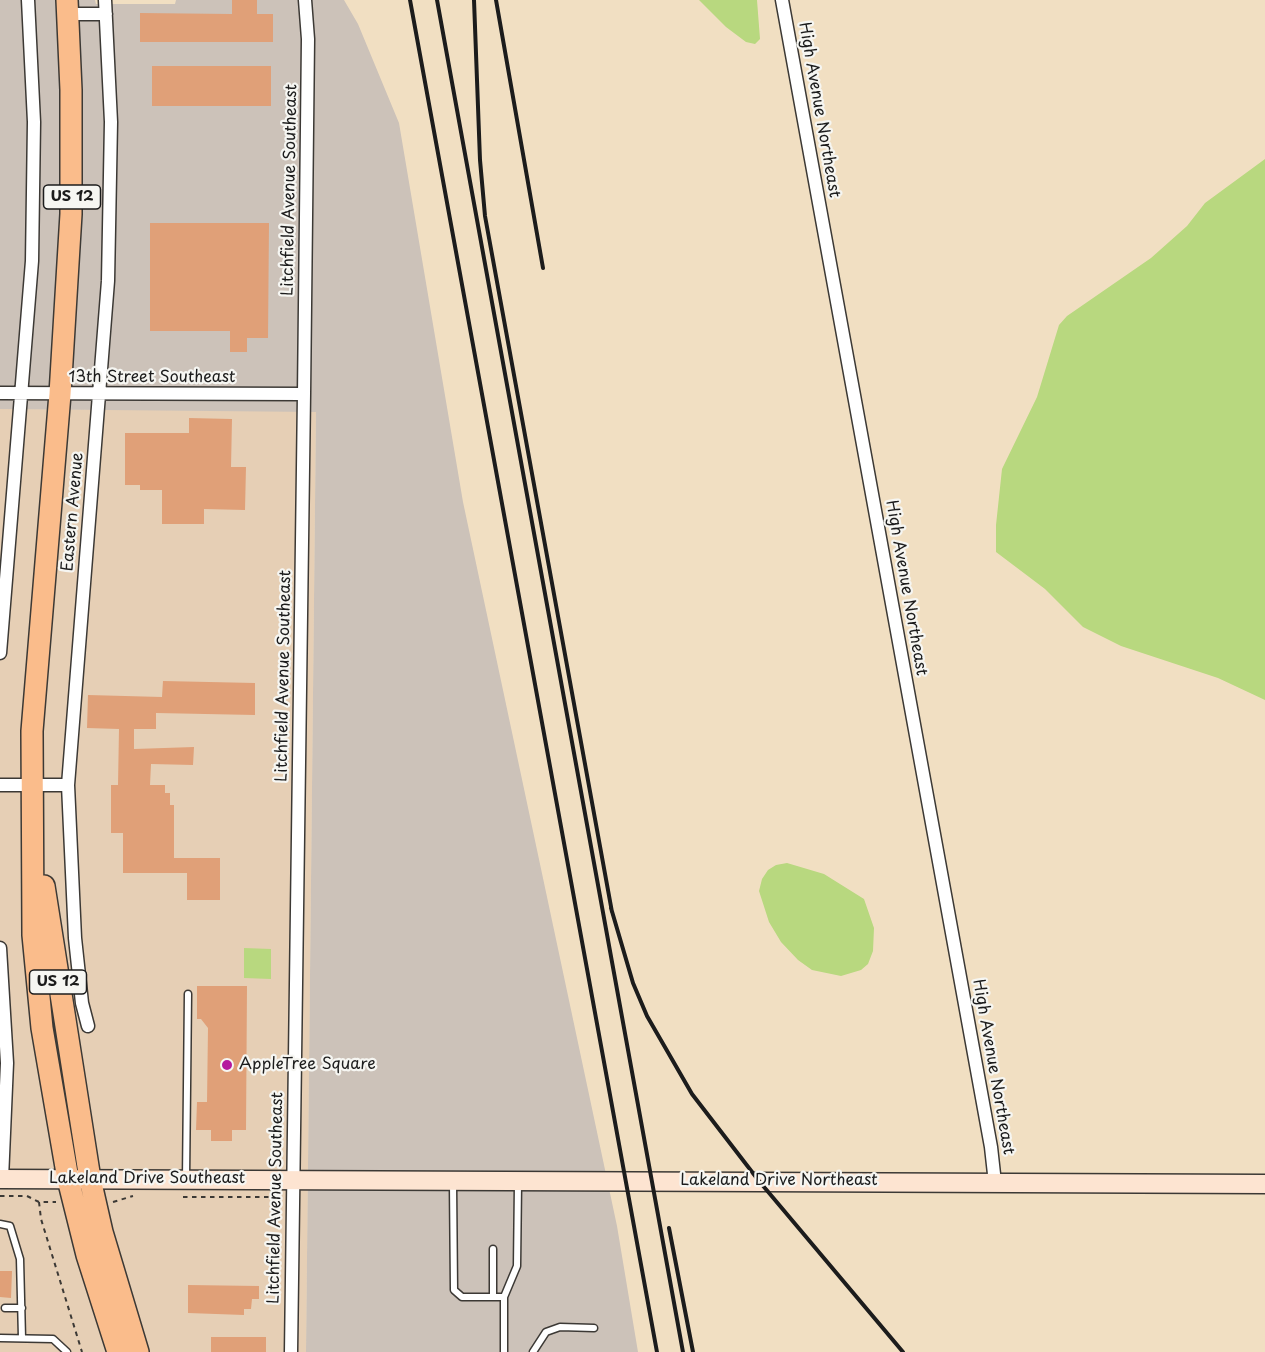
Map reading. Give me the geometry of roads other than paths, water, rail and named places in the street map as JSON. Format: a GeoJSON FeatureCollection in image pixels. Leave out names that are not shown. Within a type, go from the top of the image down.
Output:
{"type":"FeatureCollection","features":[{"type":"Feature","properties":{"kind":"highway","name":"US 12"},"geometry":{"type":"LineString","coordinates":[[67,7],[71,214],[60,394],[36,677],[31,784],[37,984],[48,1069],[69,1179],[87,1255],[118,1352]]}},
{"type":"Feature","properties":{"kind":"highway","name":"US 12"},"geometry":{"type":"LineString","coordinates":[[31,784],[50,930],[90,1179],[102,1232],[138,1352]]}},
{"type":"Feature","properties":{"kind":"main road","name":"Lakeland Drive Southeast"},"geometry":{"type":"LineString","coordinates":[[1,1184],[90,1179],[183,1188],[293,1187]]}},
{"type":"Feature","properties":{"kind":"main road","name":"Lakeland Drive Northeast"},"geometry":{"type":"LineString","coordinates":[[293,1187],[453,1180],[1265,1184]]}},
{"type":"Feature","properties":{"kind":"street"},"geometry":{"type":"LineString","coordinates":[[0,653],[3,575],[22,393],[34,191],[28,0]]}},
{"type":"Feature","properties":{"kind":"street","name":"Eastern Avenue"},"geometry":{"type":"LineString","coordinates":[[88,1026],[82,1003],[75,938],[68,785],[110,223],[111,122],[105,0]]}},
{"type":"Feature","properties":{"kind":"street","name":"Litchfield Avenue Southeast"},"geometry":{"type":"LineString","coordinates":[[291,1352],[308,39],[305,0]]}},
{"type":"Feature","properties":{"kind":"street","name":"High Avenue Northeast"},"geometry":{"type":"LineString","coordinates":[[782,0],[989,1136],[995,1183]]}},
{"type":"Feature","properties":{"kind":"street"},"geometry":{"type":"LineString","coordinates":[[67,7],[106,14]]}},
{"type":"Feature","properties":{"kind":"street","name":"13th Street Southeast"},"geometry":{"type":"LineString","coordinates":[[0,393],[304,394]]}},
{"type":"Feature","properties":{"kind":"street"},"geometry":{"type":"LineString","coordinates":[[0,785],[68,785]]}},
{"type":"Feature","properties":{"kind":"street"},"geometry":{"type":"LineString","coordinates":[[0,948],[3,1040],[1,1184]]}},
{"type":"Feature","properties":{"kind":"lane"},"geometry":{"type":"LineString","coordinates":[[183,1188],[188,994]]}},
{"type":"Feature","properties":{"kind":"lane"},"geometry":{"type":"LineString","coordinates":[[453,1180],[454,1290],[462,1297],[504,1297]]}},
{"type":"Feature","properties":{"kind":"lane"},"geometry":{"type":"LineString","coordinates":[[504,1352],[504,1297],[517,1266],[518,1180]]}},
{"type":"Feature","properties":{"kind":"lane"},"geometry":{"type":"LineString","coordinates":[[0,1224],[10,1226],[20,1259],[22,1338]]}},
{"type":"Feature","properties":{"kind":"lane"},"geometry":{"type":"LineString","coordinates":[[493,1249],[493,1297]]}},
{"type":"Feature","properties":{"kind":"lane"},"geometry":{"type":"LineString","coordinates":[[5,1308],[22,1308]]}},
{"type":"Feature","properties":{"kind":"lane"},"geometry":{"type":"LineString","coordinates":[[534,1352],[546,1332],[560,1327],[594,1328]]}},
{"type":"Feature","properties":{"kind":"lane"},"geometry":{"type":"LineString","coordinates":[[0,1338],[53,1340],[67,1352]]}},
{"type":"Feature","properties":{"kind":"railway"},"geometry":{"type":"LineString","coordinates":[[410,0],[657,1352]]}},
{"type":"Feature","properties":{"kind":"railway"},"geometry":{"type":"LineString","coordinates":[[437,0],[683,1352]]}},
{"type":"Feature","properties":{"kind":"railway"},"geometry":{"type":"LineString","coordinates":[[474,0],[480,160],[485,216],[612,912]]}},
{"type":"Feature","properties":{"kind":"railway"},"geometry":{"type":"LineString","coordinates":[[496,0],[543,268]]}},
{"type":"Feature","properties":{"kind":"railway"},"geometry":{"type":"LineString","coordinates":[[611,908],[633,983],[647,1016],[692,1094],[759,1181],[903,1352]]}},
{"type":"Feature","properties":{"kind":"railway"},"geometry":{"type":"LineString","coordinates":[[669,1228],[693,1352]]}},
{"type":"Feature","properties":{"kind":"place","name":"AppleTree Square"},"geometry":{"type":"Point","coordinates":[227,1065]}}]}
